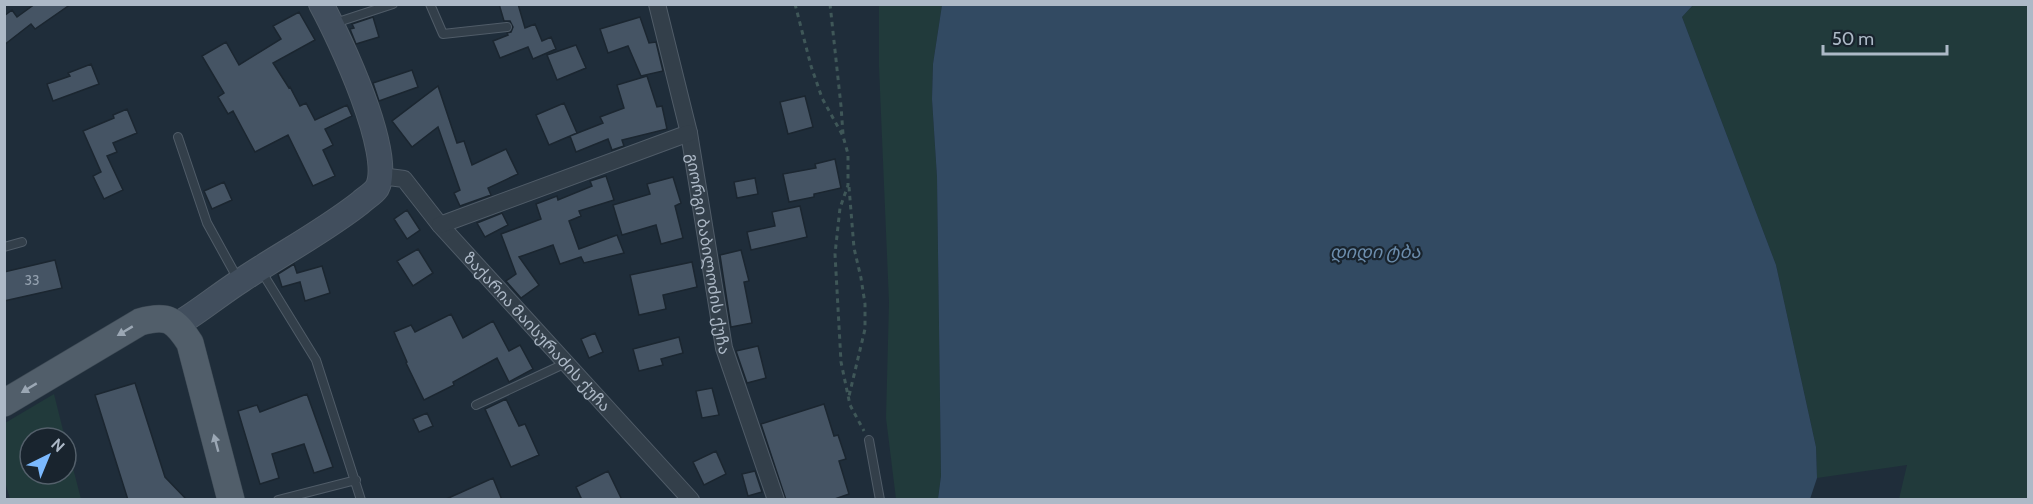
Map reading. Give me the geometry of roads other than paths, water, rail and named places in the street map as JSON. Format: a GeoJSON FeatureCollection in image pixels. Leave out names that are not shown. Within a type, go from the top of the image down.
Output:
{"type":"FeatureCollection","features":[{"type":"Feature","properties":{"kind":"main road"},"geometry":{"type":"LineString","coordinates":[[4,403],[140,322],[157,317],[178,324],[190,344],[231,500]]}},
{"type":"Feature","properties":{"kind":"street","name":"გიორგი ბაბილოძის ქუჩა"},"geometry":{"type":"LineString","coordinates":[[657,4],[689,134],[724,348],[776,500]]}},
{"type":"Feature","properties":{"kind":"street"},"geometry":{"type":"LineString","coordinates":[[178,324],[250,275],[334,223],[376,189],[381,176],[379,148],[366,107],[326,14]]}},
{"type":"Feature","properties":{"kind":"street"},"geometry":{"type":"LineString","coordinates":[[440,225],[689,134]]}},
{"type":"Feature","properties":{"kind":"street","name":"ზაქარია მაისურაძის ქუჩა"},"geometry":{"type":"LineString","coordinates":[[381,176],[404,179],[440,225],[691,500]]}},
{"type":"Feature","properties":{"kind":"lane"},"geometry":{"type":"LineString","coordinates":[[326,14],[393,4]]}},
{"type":"Feature","properties":{"kind":"lane"},"geometry":{"type":"LineString","coordinates":[[430,4],[443,34],[507,27]]}},
{"type":"Feature","properties":{"kind":"lane"},"geometry":{"type":"LineString","coordinates":[[178,137],[207,223],[316,360],[361,500]]}},
{"type":"Feature","properties":{"kind":"lane"},"geometry":{"type":"LineString","coordinates":[[4,247],[22,242]]}},
{"type":"Feature","properties":{"kind":"lane"},"geometry":{"type":"LineString","coordinates":[[476,405],[566,363]]}},
{"type":"Feature","properties":{"kind":"lane"},"geometry":{"type":"LineString","coordinates":[[869,440],[880,500]]}},
{"type":"Feature","properties":{"kind":"lane"},"geometry":{"type":"LineString","coordinates":[[278,500],[356,480]]}},
{"type":"Feature","properties":{"kind":"water","name":"დიდი ტბა"},"geometry":{"type":"Polygon","coordinates":[[[942,5],[1693,5],[1682,17],[1776,265],[1816,447],[1817,478],[1810,499],[938,499],[941,476],[937,177],[932,99],[933,64],[942,5]]]}}]}
